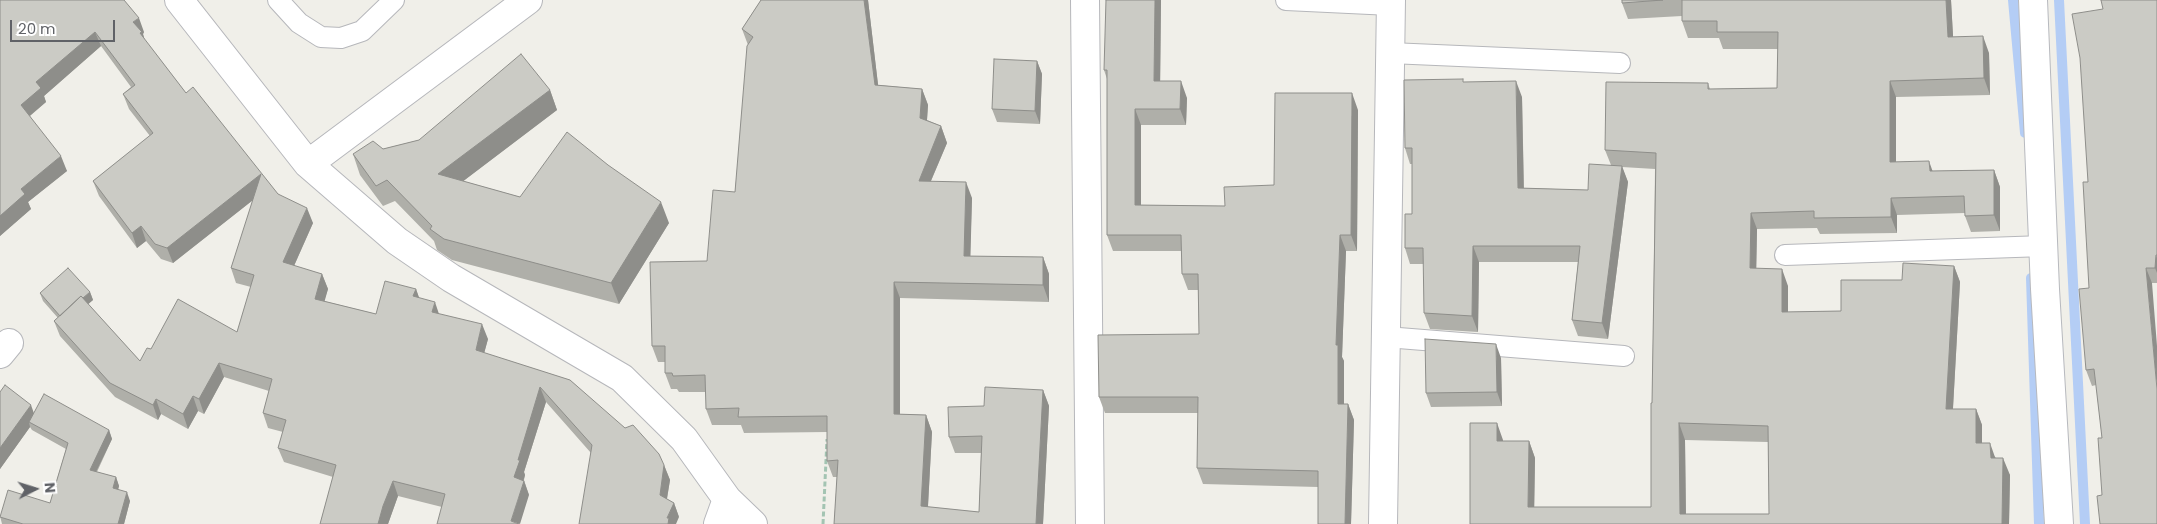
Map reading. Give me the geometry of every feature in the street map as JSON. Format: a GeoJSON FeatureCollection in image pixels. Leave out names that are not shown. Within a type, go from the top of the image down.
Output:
{"type":"FeatureCollection","features":[{"type":"Feature","properties":{"kind":"street"},"geometry":{"type":"LineString","coordinates":[[180,0],[308,164],[397,241],[451,278],[622,378],[684,439],[722,512],[753,524]]}},
{"type":"Feature","properties":{"kind":"street"},"geometry":{"type":"LineString","coordinates":[[308,164],[528,0]]}},
{"type":"Feature","properties":{"kind":"street"},"geometry":{"type":"LineString","coordinates":[[1085,0],[1090,524]]}},
{"type":"Feature","properties":{"kind":"street"},"geometry":{"type":"LineString","coordinates":[[2033,0],[2059,524]]}},
{"type":"Feature","properties":{"kind":"street"},"geometry":{"type":"LineString","coordinates":[[1383,524],[1391,3]]}},
{"type":"Feature","properties":{"kind":"lane"},"geometry":{"type":"LineString","coordinates":[[278,0],[299,23],[321,37],[340,38],[362,32],[394,0]]}},
{"type":"Feature","properties":{"kind":"lane"},"geometry":{"type":"LineString","coordinates":[[1286,0],[1391,3]]}},
{"type":"Feature","properties":{"kind":"lane"},"geometry":{"type":"LineString","coordinates":[[1390,53],[1620,62]]}},
{"type":"Feature","properties":{"kind":"lane"},"geometry":{"type":"LineString","coordinates":[[1785,255],[2044,246]]}},
{"type":"Feature","properties":{"kind":"lane"},"geometry":{"type":"LineString","coordinates":[[1386,337],[1624,356]]}},
{"type":"Feature","properties":{"kind":"path"},"geometry":{"type":"LineString","coordinates":[[824,524],[827,436]]}},
{"type":"Feature","properties":{"kind":"building"},"geometry":{"type":"Polygon","coordinates":[[[0,0],[124,0],[139,18],[133,22],[142,32],[140,33],[186,93],[193,87],[278,194],[307,208],[283,262],[322,274],[315,299],[376,314],[385,281],[416,289],[413,296],[435,302],[432,312],[482,324],[476,350],[570,380],[625,428],[633,425],[659,454],[664,465],[660,495],[674,503],[667,518],[669,518],[668,524],[579,524],[592,445],[540,387],[514,477],[524,481],[511,521],[519,524],[437,524],[445,494],[393,481],[378,524],[320,524],[336,465],[278,448],[286,420],[263,413],[272,379],[219,363],[199,399],[193,396],[183,414],[156,399],[153,405],[110,383],[54,321],[81,296],[140,361],[147,348],[151,349],[178,299],[237,332],[254,275],[231,268],[261,174],[167,248],[155,244],[141,226],[132,233],[93,181],[153,133],[123,94],[135,85],[95,32],[36,82],[41,88],[21,105],[61,156],[21,189],[25,194],[0,216],[0,0]]]}},
{"type":"Feature","properties":{"kind":"building"},"geometry":{"type":"Polygon","coordinates":[[[761,0],[864,0],[875,85],[922,89],[920,118],[941,126],[919,181],[966,182],[964,256],[1043,257],[1043,285],[894,282],[894,414],[926,415],[921,506],[979,512],[982,436],[949,437],[948,407],[984,406],[985,387],[1043,390],[1036,524],[834,524],[838,460],[827,461],[827,416],[738,417],[739,408],[706,409],[705,375],[673,376],[672,373],[665,373],[665,346],[652,346],[650,262],[707,261],[713,190],[735,192],[747,46],[753,37],[742,29],[761,0]]]}},
{"type":"Feature","properties":{"kind":"building"},"geometry":{"type":"Polygon","coordinates":[[[1106,0],[1155,0],[1154,81],[1181,81],[1180,109],[1135,109],[1135,205],[1225,206],[1224,187],[1274,185],[1275,93],[1352,93],[1351,235],[1340,235],[1336,345],[1338,345],[1338,404],[1348,404],[1345,524],[1318,524],[1318,471],[1197,468],[1198,397],[1099,397],[1098,335],[1199,334],[1198,274],[1182,274],[1181,235],[1107,235],[1107,70],[1104,70],[1106,0]]]}},
{"type":"Feature","properties":{"kind":"building"},"geometry":{"type":"Polygon","coordinates":[[[1622,0],[1663,0],[1622,3],[1622,0]]]}},
{"type":"Feature","properties":{"kind":"building"},"geometry":{"type":"Polygon","coordinates":[[[1682,0],[1946,0],[1948,37],[1983,36],[1984,78],[1890,81],[1890,162],[1929,161],[1930,171],[1994,170],[1994,215],[1965,216],[1964,196],[1891,198],[1891,217],[1814,218],[1814,211],[1751,213],[1750,268],[1782,269],[1782,312],[1841,311],[1841,280],[1902,280],[1903,263],[1954,266],[1946,409],[1976,409],[1976,443],[1990,443],[1991,458],[2003,458],[2002,524],[1470,524],[1470,423],[1497,423],[1497,441],[1529,441],[1528,507],[1651,507],[1656,153],[1605,150],[1606,82],[1708,83],[1708,89],[1777,88],[1778,32],[1717,32],[1717,21],[1682,21],[1682,0]],[[1679,423],[1680,514],[1769,514],[1768,426],[1679,423]]]}},
{"type":"Feature","properties":{"kind":"building"},"geometry":{"type":"Polygon","coordinates":[[[2101,0],[2157,0],[2157,255],[2155,268],[2146,268],[2157,389],[2157,524],[2100,524],[2097,496],[2102,495],[2098,438],[2102,438],[2094,369],[2086,370],[2079,289],[2089,288],[2083,182],[2088,182],[2080,58],[2072,14],[2103,9],[2101,0]]]}},
{"type":"Feature","properties":{"kind":"building"},"geometry":{"type":"Polygon","coordinates":[[[521,54],[550,90],[438,174],[520,197],[567,132],[608,165],[661,202],[611,283],[444,239],[430,229],[432,226],[387,180],[376,186],[353,154],[373,141],[383,149],[419,140],[521,54]]]}},
{"type":"Feature","properties":{"kind":"building"},"geometry":{"type":"Polygon","coordinates":[[[994,59],[1037,61],[1035,111],[992,109],[994,59]]]}},
{"type":"Feature","properties":{"kind":"building"},"geometry":{"type":"Polygon","coordinates":[[[1463,79],[1463,82],[1516,81],[1518,188],[1588,190],[1589,164],[1622,166],[1602,323],[1572,320],[1580,246],[1473,246],[1472,316],[1424,313],[1423,248],[1405,248],[1405,214],[1412,214],[1412,148],[1405,148],[1404,80],[1463,79]]]}},
{"type":"Feature","properties":{"kind":"building"},"geometry":{"type":"Polygon","coordinates":[[[68,268],[90,292],[83,298],[81,296],[60,316],[40,293],[68,268]]]}},
{"type":"Feature","properties":{"kind":"building"},"geometry":{"type":"Polygon","coordinates":[[[1425,339],[1496,344],[1497,392],[1426,393],[1425,339]]]}},
{"type":"Feature","properties":{"kind":"building"},"geometry":{"type":"Polygon","coordinates":[[[5,385],[31,405],[0,448],[0,392],[5,385]]]}},
{"type":"Feature","properties":{"kind":"building"},"geometry":{"type":"Polygon","coordinates":[[[44,394],[109,430],[90,470],[116,477],[113,488],[127,492],[118,524],[23,524],[0,517],[8,490],[50,503],[68,443],[29,422],[44,394]]]}},
{"type":"Feature","properties":{"kind":"waterway"},"geometry":{"type":"LineString","coordinates":[[2013,0],[2025,133]]}},
{"type":"Feature","properties":{"kind":"waterway"},"geometry":{"type":"LineString","coordinates":[[2059,0],[2085,524]]}},
{"type":"Feature","properties":{"kind":"waterway"},"geometry":{"type":"LineString","coordinates":[[2031,278],[2039,524]]}}]}
